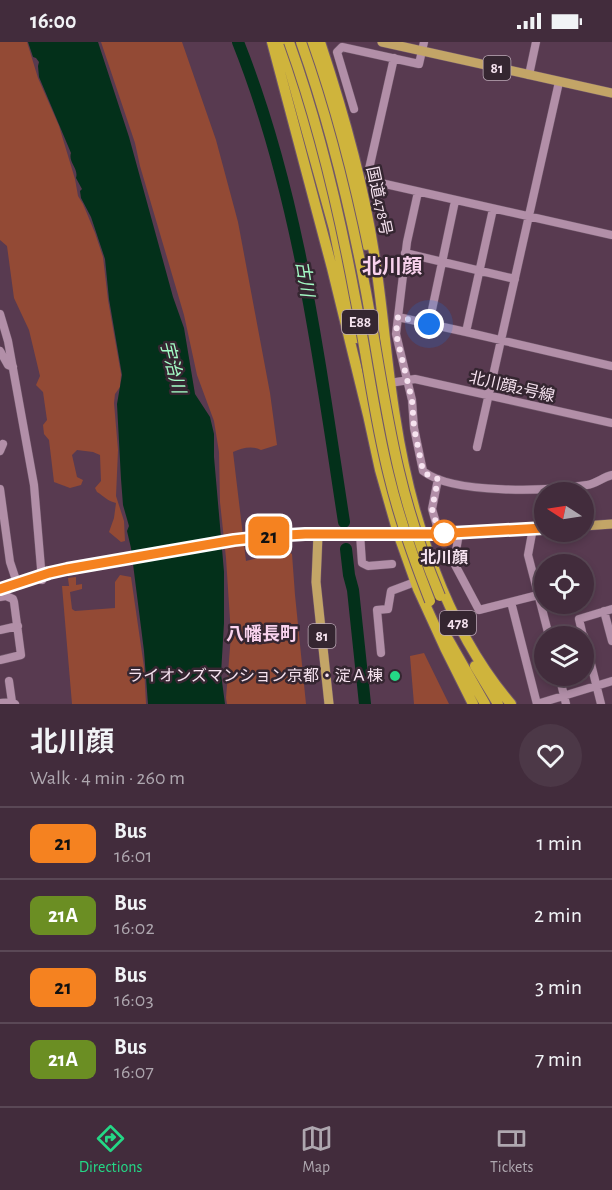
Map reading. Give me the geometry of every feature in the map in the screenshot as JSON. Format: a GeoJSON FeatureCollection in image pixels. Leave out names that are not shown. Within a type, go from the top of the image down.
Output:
{"type":"FeatureCollection","features":[{"type":"Feature","properties":{"kind":"highway","name":"478"},"geometry":{"type":"LineString","coordinates":[[272,42],[398,533],[416,582],[445,648],[475,704]]}},
{"type":"Feature","properties":{"kind":"highway"},"geometry":{"type":"LineString","coordinates":[[282,42],[333,229],[369,415]]}},
{"type":"Feature","properties":{"kind":"highway","name":"E88"},"geometry":{"type":"LineString","coordinates":[[289,42],[318,132],[334,193],[388,475],[408,542],[435,598],[498,704]]}},
{"type":"Feature","properties":{"kind":"highway","name":"E88"},"geometry":{"type":"LineString","coordinates":[[301,42],[347,200],[399,471],[417,536],[435,598],[457,656],[485,704]]}},
{"type":"Feature","properties":{"kind":"highway"},"geometry":{"type":"LineString","coordinates":[[312,42],[346,158],[384,338]]}},
{"type":"Feature","properties":{"kind":"highway","name":"国道478号"},"geometry":{"type":"LineString","coordinates":[[320,42],[362,187],[374,252],[401,453],[423,533],[446,596],[475,656],[511,704]]}},
{"type":"Feature","properties":{"kind":"highway"},"geometry":{"type":"LineString","coordinates":[[475,656],[505,704]]}},
{"type":"Feature","properties":{"kind":"main road","name":"81"},"geometry":{"type":"LineString","coordinates":[[382,42],[423,46],[529,75],[612,93]]}},
{"type":"Feature","properties":{"kind":"main road"},"geometry":{"type":"LineString","coordinates":[[594,525],[612,524]]}},
{"type":"Feature","properties":{"kind":"main road"},"geometry":{"type":"LineString","coordinates":[[0,589],[67,569],[234,540],[305,534],[439,533],[533,528]]}},
{"type":"Feature","properties":{"kind":"main road","name":"81"},"geometry":{"type":"LineString","coordinates":[[318,535],[316,582],[329,704]]}},
{"type":"Feature","properties":{"kind":"street"},"geometry":{"type":"LineString","coordinates":[[529,75],[536,42]]}},
{"type":"Feature","properties":{"kind":"street"},"geometry":{"type":"LineString","coordinates":[[354,109],[337,52],[342,47],[419,64],[423,46]]}},
{"type":"Feature","properties":{"kind":"street"},"geometry":{"type":"LineString","coordinates":[[394,58],[369,169],[369,177],[372,181],[612,235]]}},
{"type":"Feature","properties":{"kind":"street"},"geometry":{"type":"LineString","coordinates":[[477,447],[559,82]]}},
{"type":"Feature","properties":{"kind":"street"},"geometry":{"type":"LineString","coordinates":[[362,187],[370,186],[394,192],[408,190]]}},
{"type":"Feature","properties":{"kind":"street"},"geometry":{"type":"LineString","coordinates":[[418,192],[405,253],[396,334],[412,400],[414,428],[423,471],[438,479],[468,487],[518,490],[590,485],[612,475]]}},
{"type":"Feature","properties":{"kind":"street"},"geometry":{"type":"LineString","coordinates":[[429,324],[455,201]]}},
{"type":"Feature","properties":{"kind":"street"},"geometry":{"type":"LineString","coordinates":[[466,332],[493,209]]}},
{"type":"Feature","properties":{"kind":"street"},"geometry":{"type":"LineString","coordinates":[[405,253],[515,279]]}},
{"type":"Feature","properties":{"kind":"street"},"geometry":{"type":"LineString","coordinates":[[0,314],[2,328],[8,341],[34,485],[44,577]]}},
{"type":"Feature","properties":{"kind":"street"},"geometry":{"type":"LineString","coordinates":[[398,317],[612,366]]}},
{"type":"Feature","properties":{"kind":"street"},"geometry":{"type":"LineString","coordinates":[[0,351],[8,364],[13,367]]}},
{"type":"Feature","properties":{"kind":"street","name":"北川顔2号線"},"geometry":{"type":"LineString","coordinates":[[390,383],[415,379],[612,423]]}},
{"type":"Feature","properties":{"kind":"street"},"geometry":{"type":"LineString","coordinates":[[438,479],[432,509],[439,533]]}},
{"type":"Feature","properties":{"kind":"street"},"geometry":{"type":"LineString","coordinates":[[0,489],[4,548],[18,583]]}},
{"type":"Feature","properties":{"kind":"street"},"geometry":{"type":"LineString","coordinates":[[533,528],[528,555],[534,579]]}},
{"type":"Feature","properties":{"kind":"street"},"geometry":{"type":"LineString","coordinates":[[459,532],[454,563],[479,610],[534,596]]}},
{"type":"Feature","properties":{"kind":"street"},"geometry":{"type":"LineString","coordinates":[[360,534],[362,562],[368,566],[392,564]]}},
{"type":"Feature","properties":{"kind":"street"},"geometry":{"type":"LineString","coordinates":[[381,654],[376,610],[388,609],[391,591],[416,582]]}},
{"type":"Feature","properties":{"kind":"street"},"geometry":{"type":"LineString","coordinates":[[0,597],[6,596],[13,599],[21,656],[0,660]]}},
{"type":"Feature","properties":{"kind":"street"},"geometry":{"type":"LineString","coordinates":[[511,602],[537,704],[565,700],[612,681]]}},
{"type":"Feature","properties":{"kind":"street"},"geometry":{"type":"LineString","coordinates":[[581,626],[579,619],[608,610],[612,641]]}},
{"type":"Feature","properties":{"kind":"street"},"geometry":{"type":"LineString","coordinates":[[0,630],[18,626]]}},
{"type":"Feature","properties":{"kind":"street"},"geometry":{"type":"LineString","coordinates":[[594,678],[601,704]]}},
{"type":"Feature","properties":{"kind":"street"},"geometry":{"type":"LineString","coordinates":[[0,703],[13,703],[9,681]]}},
{"type":"Feature","properties":{"kind":"shaded area"},"geometry":{"type":"Polygon","coordinates":[[[0,42],[27,42],[38,78],[59,126],[78,196],[103,257],[121,374],[120,387],[115,394],[114,403],[118,450],[116,496],[124,521],[125,541],[121,542],[109,532],[116,503],[108,500],[95,488],[101,481],[100,455],[77,450],[72,455],[77,477],[83,480],[81,485],[70,488],[54,482],[49,440],[44,434],[43,425],[47,420],[43,392],[36,385],[40,376],[29,330],[14,298],[7,246],[0,240],[0,42]]]}},
{"type":"Feature","properties":{"kind":"shaded area"},"geometry":{"type":"Polygon","coordinates":[[[101,42],[182,42],[216,140],[238,222],[270,393],[277,445],[261,450],[247,448],[233,452],[246,561],[287,551],[292,554],[306,704],[227,704],[231,635],[220,502],[219,452],[214,421],[197,375],[184,315],[135,143],[101,42]]]}},
{"type":"Feature","properties":{"kind":"shaded area"},"geometry":{"type":"Polygon","coordinates":[[[120,575],[131,577],[144,667],[146,704],[72,704],[62,586],[69,586],[68,578],[76,577],[76,585],[82,584],[82,589],[70,592],[72,609],[75,611],[115,608],[115,582],[120,575]]]}},
{"type":"Feature","properties":{"kind":"shaded area"},"geometry":{"type":"Polygon","coordinates":[[[424,653],[449,704],[414,704],[410,656],[424,653]]]}},
{"type":"Feature","properties":{"kind":"water","name":"宇治川"},"geometry":{"type":"Polygon","coordinates":[[[28,42],[98,42],[129,137],[173,297],[184,328],[195,394],[210,417],[214,434],[224,572],[221,674],[225,704],[148,704],[144,651],[127,531],[129,526],[123,505],[117,404],[122,375],[109,299],[105,259],[91,217],[81,198],[82,189],[76,178],[71,153],[39,77],[39,62],[33,57],[28,42]]]}},
{"type":"Feature","properties":{"kind":"pier"},"geometry":{"type":"Polygon","coordinates":[[[224,536],[225,548],[130,564],[129,552],[224,536]]]}},
{"type":"Feature","properties":{"kind":"waterway","name":"古川"},"geometry":{"type":"LineString","coordinates":[[238,42],[259,100],[292,218],[316,339],[344,522]]}},
{"type":"Feature","properties":{"kind":"waterway","name":"古川"},"geometry":{"type":"LineString","coordinates":[[346,549],[353,590],[365,704]]}},
{"type":"Feature","properties":{"kind":"bus line","name":"21"},"geometry":{"type":"LineString","coordinates":[[0,589],[67,569],[252,538],[305,534],[439,533],[534,528]]}},
{"type":"Feature","properties":{"kind":"place","name":"北川顔"},"geometry":{"type":"Point","coordinates":[444,533]}},
{"type":"Feature","properties":{"kind":"place","name":"ライオンズマンション京都・淀Ａ棟"},"geometry":{"type":"Point","coordinates":[395,676]}},
{"type":"Feature","properties":{"kind":"district","name":"北川顔"},"geometry":{"type":"Point","coordinates":[392,267]}},
{"type":"Feature","properties":{"kind":"district","name":"八幡長町"},"geometry":{"type":"Point","coordinates":[262,635]}},
{"type":"Feature","properties":{"kind":"route"},"geometry":{"type":"LineString","coordinates":[[429,324],[398,317],[396,334],[412,400],[414,428],[423,471],[438,479],[432,509],[439,533],[444,533]]}}]}
